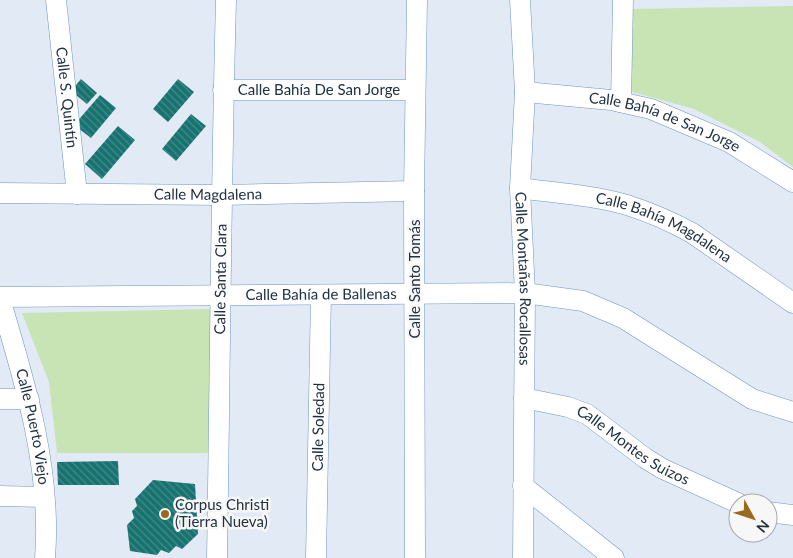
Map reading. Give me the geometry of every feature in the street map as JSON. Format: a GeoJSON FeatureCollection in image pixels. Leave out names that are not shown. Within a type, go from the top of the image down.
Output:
{"type":"FeatureCollection","features":[{"type":"Feature","properties":{"kind":"street","name":"Calle S. Quintín"},"geometry":{"type":"LineString","coordinates":[[56,0],[77,194]]}},
{"type":"Feature","properties":{"kind":"street","name":"Calle Santa Clara"},"geometry":{"type":"LineString","coordinates":[[217,558],[221,195],[226,0]]}},
{"type":"Feature","properties":{"kind":"street","name":"Calle Santo Tomás"},"geometry":{"type":"LineString","coordinates":[[415,558],[414,191],[417,0]]}},
{"type":"Feature","properties":{"kind":"street","name":"Calle Montañas Rocallosas"},"geometry":{"type":"LineString","coordinates":[[520,0],[525,92],[520,188],[525,293],[523,558]]}},
{"type":"Feature","properties":{"kind":"street"},"geometry":{"type":"LineString","coordinates":[[621,102],[623,0]]}},
{"type":"Feature","properties":{"kind":"street","name":"Calle Bahía De San Jorge"},"geometry":{"type":"LineString","coordinates":[[223,90],[415,90]]}},
{"type":"Feature","properties":{"kind":"street","name":"Calle Bahía de San Jorge"},"geometry":{"type":"LineString","coordinates":[[525,92],[621,102],[651,109],[730,142],[793,182]]}},
{"type":"Feature","properties":{"kind":"street","name":"Calle Bahía Magdalena"},"geometry":{"type":"LineString","coordinates":[[520,188],[627,205],[678,225],[793,303]]}},
{"type":"Feature","properties":{"kind":"street","name":"Calle Magdalena"},"geometry":{"type":"LineString","coordinates":[[0,193],[221,195],[414,191]]}},
{"type":"Feature","properties":{"kind":"street","name":"Calle Bahía de Ballenas"},"geometry":{"type":"LineString","coordinates":[[0,298],[525,293],[583,301],[623,318],[752,399],[793,412]]}},
{"type":"Feature","properties":{"kind":"street","name":"Calle Soledad"},"geometry":{"type":"LineString","coordinates":[[316,558],[321,294]]}},
{"type":"Feature","properties":{"kind":"street","name":"Calle Puerto Viejo"},"geometry":{"type":"LineString","coordinates":[[0,298],[29,399],[39,447],[44,497],[45,558]]}},
{"type":"Feature","properties":{"kind":"street","name":"Calle Montes Suizos"},"geometry":{"type":"LineString","coordinates":[[524,398],[568,407],[586,414],[663,469],[728,498]]}},
{"type":"Feature","properties":{"kind":"street"},"geometry":{"type":"LineString","coordinates":[[0,399],[29,399]]}},
{"type":"Feature","properties":{"kind":"street"},"geometry":{"type":"LineString","coordinates":[[523,486],[614,558]]}},
{"type":"Feature","properties":{"kind":"street"},"geometry":{"type":"LineString","coordinates":[[0,496],[44,497]]}},
{"type":"Feature","properties":{"kind":"street"},"geometry":{"type":"LineString","coordinates":[[778,514],[793,516]]}},
{"type":"Feature","properties":{"kind":"green space"},"geometry":{"type":"Polygon","coordinates":[[[793,6],[793,167],[760,142],[694,109],[629,91],[629,9],[793,6]]]}},
{"type":"Feature","properties":{"kind":"green space"},"geometry":{"type":"Polygon","coordinates":[[[211,309],[210,453],[57,453],[49,382],[22,313],[211,309]]]}},
{"type":"Feature","properties":{"kind":"building"},"geometry":{"type":"Polygon","coordinates":[[[81,79],[97,93],[87,104],[71,91],[81,79]]]}},
{"type":"Feature","properties":{"kind":"building"},"geometry":{"type":"Polygon","coordinates":[[[178,79],[194,92],[168,122],[153,109],[178,79]]]}},
{"type":"Feature","properties":{"kind":"building"},"geometry":{"type":"Polygon","coordinates":[[[100,95],[116,108],[91,138],[74,125],[100,95]]]}},
{"type":"Feature","properties":{"kind":"building"},"geometry":{"type":"Polygon","coordinates":[[[191,114],[206,126],[176,161],[162,149],[191,114]]]}},
{"type":"Feature","properties":{"kind":"building"},"geometry":{"type":"Polygon","coordinates":[[[118,126],[135,140],[102,179],[85,164],[118,126]]]}},
{"type":"Feature","properties":{"kind":"building"},"geometry":{"type":"Polygon","coordinates":[[[118,461],[119,485],[58,485],[57,462],[118,461]]]}},
{"type":"Feature","properties":{"kind":"building","name":"Corpus Christi (Tierra Nueva)"},"geometry":{"type":"Polygon","coordinates":[[[153,480],[195,484],[198,534],[182,549],[176,546],[169,553],[161,550],[157,555],[130,551],[127,525],[134,518],[132,511],[137,506],[135,499],[153,480]]]}},
{"type":"Feature","properties":{"kind":"place","name":"Corpus Christi (Tierra Nueva)"},"geometry":{"type":"Point","coordinates":[165,514]}}]}
